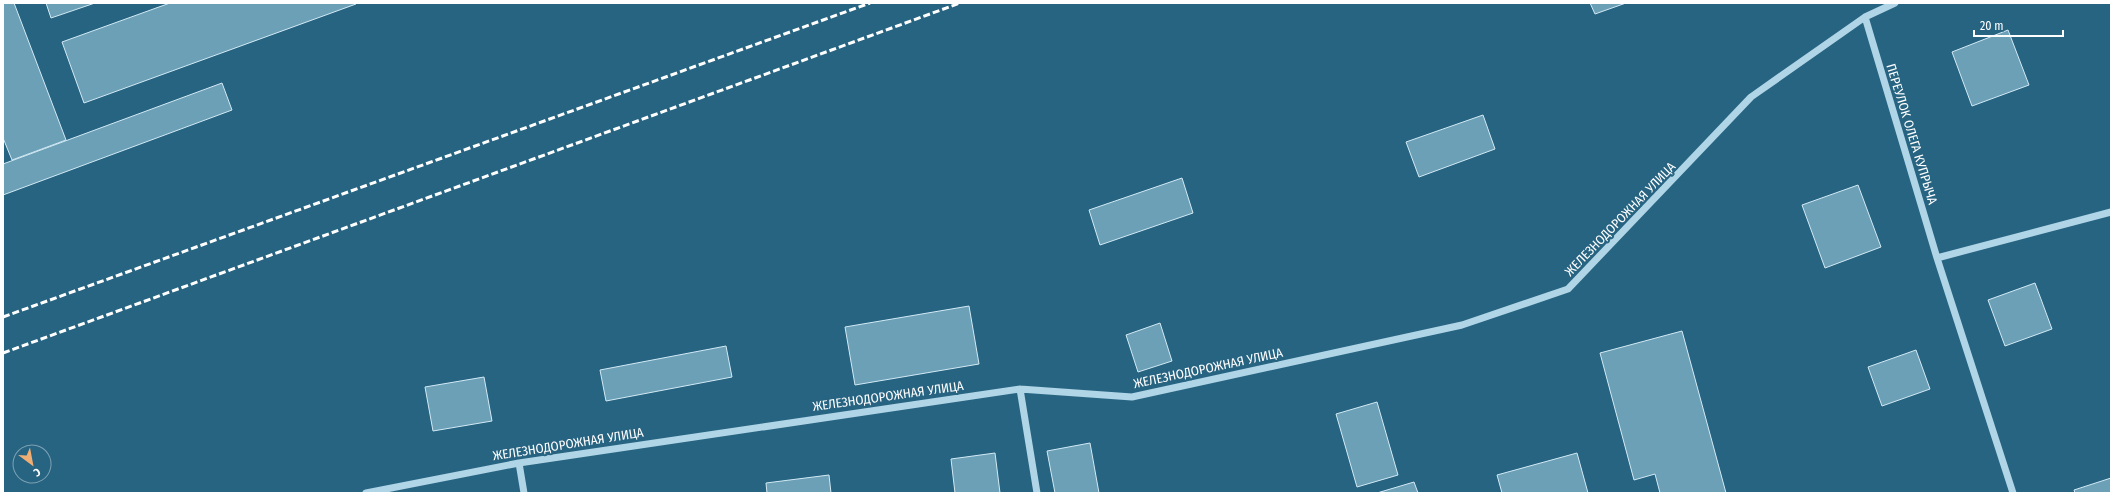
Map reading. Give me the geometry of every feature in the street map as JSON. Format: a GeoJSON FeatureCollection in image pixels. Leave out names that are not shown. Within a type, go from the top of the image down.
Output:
{"type":"FeatureCollection","features":[{"type":"Feature","properties":{"kind":"street","name":"ЖЕЛЕЗНОДОРОЖНАЯ УЛИЦА"},"geometry":{"type":"LineString","coordinates":[[366,493],[519,463],[1020,389],[1132,397],[1462,325],[1568,289],[1751,97],[1865,17],[1895,3]]}},
{"type":"Feature","properties":{"kind":"street","name":"ПЕРЕУЛОК ОЛЕГА КУПРЫЧА"},"geometry":{"type":"LineString","coordinates":[[1865,17],[1937,258],[2013,493]]}},
{"type":"Feature","properties":{"kind":"street"},"geometry":{"type":"LineString","coordinates":[[1937,258],[2111,212]]}},
{"type":"Feature","properties":{"kind":"street"},"geometry":{"type":"LineString","coordinates":[[1020,389],[1037,493]]}},
{"type":"Feature","properties":{"kind":"street"},"geometry":{"type":"LineString","coordinates":[[519,463],[524,493]]}},
{"type":"Feature","properties":{"kind":"building"},"geometry":{"type":"Polygon","coordinates":[[[3,3],[14,3],[66,140],[12,160],[3,138],[3,3]]]}},
{"type":"Feature","properties":{"kind":"building"},"geometry":{"type":"Polygon","coordinates":[[[46,3],[95,3],[51,18],[46,3]]]}},
{"type":"Feature","properties":{"kind":"building"},"geometry":{"type":"Polygon","coordinates":[[[170,3],[356,4],[84,103],[62,42],[170,3]]]}},
{"type":"Feature","properties":{"kind":"building"},"geometry":{"type":"Polygon","coordinates":[[[1590,3],[1626,3],[1595,14],[1590,3]]]}},
{"type":"Feature","properties":{"kind":"building"},"geometry":{"type":"Polygon","coordinates":[[[2008,30],[2029,85],[1972,106],[1952,52],[2008,30]]]}},
{"type":"Feature","properties":{"kind":"building"},"geometry":{"type":"Polygon","coordinates":[[[222,83],[232,110],[3,195],[3,164],[222,83]]]}},
{"type":"Feature","properties":{"kind":"building"},"geometry":{"type":"Polygon","coordinates":[[[1483,115],[1495,149],[1419,177],[1406,142],[1483,115]]]}},
{"type":"Feature","properties":{"kind":"building"},"geometry":{"type":"Polygon","coordinates":[[[1182,178],[1193,213],[1100,245],[1089,210],[1182,178]]]}},
{"type":"Feature","properties":{"kind":"building"},"geometry":{"type":"Polygon","coordinates":[[[1858,185],[1881,247],[1825,268],[1802,205],[1858,185]]]}},
{"type":"Feature","properties":{"kind":"building"},"geometry":{"type":"Polygon","coordinates":[[[2035,283],[2052,329],[2005,346],[1988,300],[2035,283]]]}},
{"type":"Feature","properties":{"kind":"building"},"geometry":{"type":"Polygon","coordinates":[[[969,306],[979,364],[855,385],[845,327],[969,306]]]}},
{"type":"Feature","properties":{"kind":"building"},"geometry":{"type":"Polygon","coordinates":[[[1160,323],[1172,361],[1138,372],[1126,335],[1160,323]]]}},
{"type":"Feature","properties":{"kind":"building"},"geometry":{"type":"Polygon","coordinates":[[[1682,331],[1726,493],[1660,493],[1655,474],[1634,480],[1600,353],[1682,331]]]}},
{"type":"Feature","properties":{"kind":"building"},"geometry":{"type":"Polygon","coordinates":[[[726,346],[732,377],[606,401],[600,370],[726,346]]]}},
{"type":"Feature","properties":{"kind":"building"},"geometry":{"type":"Polygon","coordinates":[[[1916,350],[1930,389],[1882,406],[1868,367],[1916,350]]]}},
{"type":"Feature","properties":{"kind":"building"},"geometry":{"type":"Polygon","coordinates":[[[484,377],[492,421],[433,431],[425,387],[484,377]]]}},
{"type":"Feature","properties":{"kind":"building"},"geometry":{"type":"Polygon","coordinates":[[[1377,402],[1398,475],[1357,487],[1336,414],[1377,402]]]}},
{"type":"Feature","properties":{"kind":"building"},"geometry":{"type":"Polygon","coordinates":[[[1090,443],[1099,493],[1055,493],[1047,451],[1090,443]]]}},
{"type":"Feature","properties":{"kind":"building"},"geometry":{"type":"Polygon","coordinates":[[[995,453],[1000,493],[955,493],[951,459],[995,453]]]}},
{"type":"Feature","properties":{"kind":"building"},"geometry":{"type":"Polygon","coordinates":[[[1577,453],[1588,493],[1502,493],[1497,475],[1577,453]]]}},
{"type":"Feature","properties":{"kind":"building"},"geometry":{"type":"Polygon","coordinates":[[[829,475],[831,493],[767,493],[766,483],[829,475]]]}},
{"type":"Feature","properties":{"kind":"building"},"geometry":{"type":"Polygon","coordinates":[[[2111,478],[2111,493],[2075,493],[2074,490],[2111,478]]]}},
{"type":"Feature","properties":{"kind":"building"},"geometry":{"type":"Polygon","coordinates":[[[1414,482],[1418,493],[1377,493],[1414,482]]]}},
{"type":"Feature","properties":{"kind":"railway"},"geometry":{"type":"LineString","coordinates":[[3,317],[870,3]]}},
{"type":"Feature","properties":{"kind":"railway"},"geometry":{"type":"LineString","coordinates":[[3,353],[960,3]]}}]}
